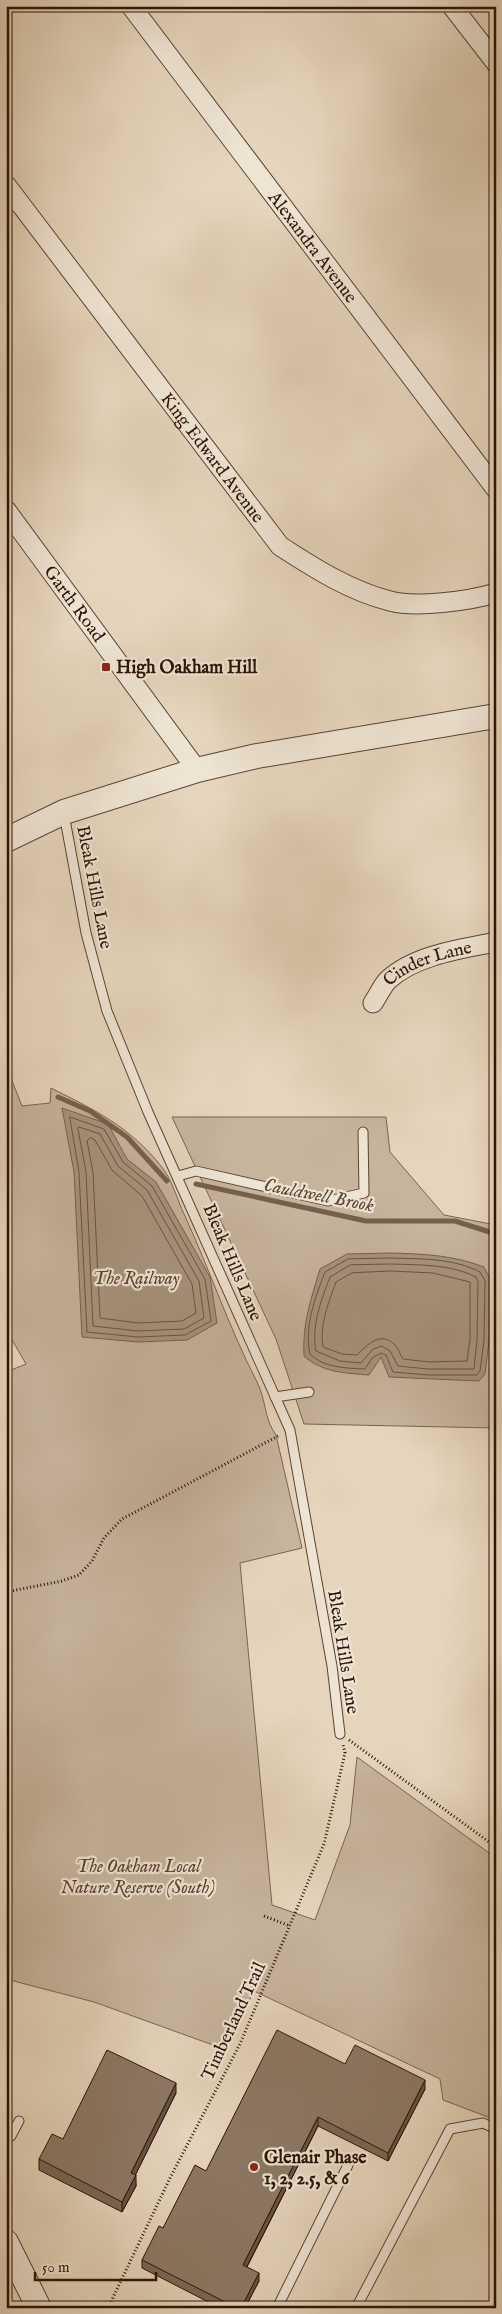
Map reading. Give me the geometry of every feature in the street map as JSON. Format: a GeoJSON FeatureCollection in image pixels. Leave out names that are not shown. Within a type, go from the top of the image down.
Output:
{"type":"FeatureCollection","features":[{"type":"Feature","properties":{"kind":"street","name":"Alexandra Avenue"},"geometry":{"type":"LineString","coordinates":[[131,6],[496,489]]}},
{"type":"Feature","properties":{"kind":"street"},"geometry":{"type":"LineString","coordinates":[[452,6],[496,63]]}},
{"type":"Feature","properties":{"kind":"street","name":"King Edward Avenue"},"geometry":{"type":"LineString","coordinates":[[6,185],[280,546],[331,578],[390,601],[448,603],[496,593]]}},
{"type":"Feature","properties":{"kind":"street","name":"Garth Road"},"geometry":{"type":"LineString","coordinates":[[6,510],[197,770]]}},
{"type":"Feature","properties":{"kind":"street"},"geometry":{"type":"LineString","coordinates":[[6,840],[64,812],[197,770],[257,756],[496,716]]}},
{"type":"Feature","properties":{"kind":"street","name":"Cinder Lane"},"geometry":{"type":"LineString","coordinates":[[373,1003],[388,981],[409,966],[453,951],[496,942]]}},
{"type":"Feature","properties":{"kind":"street"},"geometry":{"type":"LineString","coordinates":[[6,2242],[39,2308]]}},
{"type":"Feature","properties":{"kind":"lane","name":"Bleak Hills Lane"},"geometry":{"type":"LineString","coordinates":[[64,812],[86,933],[107,1011],[148,1112],[178,1176],[237,1315],[290,1430],[332,1666],[340,1734]]}},
{"type":"Feature","properties":{"kind":"lane"},"geometry":{"type":"LineString","coordinates":[[178,1176],[196,1171],[328,1201],[364,1192],[363,1132]]}},
{"type":"Feature","properties":{"kind":"lane"},"geometry":{"type":"LineString","coordinates":[[275,1397],[309,1392]]}},
{"type":"Feature","properties":{"kind":"lane"},"geometry":{"type":"LineString","coordinates":[[6,2139],[11,2136],[19,2121]]}},
{"type":"Feature","properties":{"kind":"lane"},"geometry":{"type":"LineString","coordinates":[[356,2308],[450,2129],[483,2123],[496,2129]]}},
{"type":"Feature","properties":{"kind":"lane"},"geometry":{"type":"LineString","coordinates":[[277,2308],[349,2163]]}},
{"type":"Feature","properties":{"kind":"path"},"geometry":{"type":"LineString","coordinates":[[6,1592],[62,1581],[79,1574],[92,1561],[104,1538],[122,1519],[290,1430]]}},
{"type":"Feature","properties":{"kind":"path"},"geometry":{"type":"LineString","coordinates":[[340,1734],[496,1847]]}},
{"type":"Feature","properties":{"kind":"path","name":"Timberland Trail"},"geometry":{"type":"LineString","coordinates":[[108,2308],[171,2176],[240,2044],[324,1844],[345,1753],[340,1734]]}},
{"type":"Feature","properties":{"kind":"path"},"geometry":{"type":"LineString","coordinates":[[264,1916],[290,1926]]}},
{"type":"Feature","properties":{"kind":"green space","name":"The Oakham Local Nature Reserve (South)"},"geometry":{"type":"Polygon","coordinates":[[[6,1066],[22,1106],[50,1103],[51,1088],[97,1112],[124,1130],[149,1152],[165,1171],[237,1341],[260,1389],[269,1422],[276,1435],[302,1548],[240,1563],[272,1905],[315,1920],[350,1825],[357,1757],[496,1858],[496,2120],[443,2100],[440,2079],[254,1991],[224,2049],[94,2002],[6,1979],[6,1372],[26,1364],[7,1331],[6,1260],[9,1221],[6,1167],[6,1066]]]}},
{"type":"Feature","properties":{"kind":"green space"},"geometry":{"type":"Polygon","coordinates":[[[172,1117],[386,1117],[390,1152],[444,1215],[496,1225],[496,1428],[304,1424],[276,1339],[172,1117]]]}},
{"type":"Feature","properties":{"kind":"water","name":"The Railway"},"geometry":{"type":"Polygon","coordinates":[[[62,1108],[108,1124],[127,1159],[156,1182],[210,1277],[217,1323],[187,1340],[138,1342],[82,1337],[74,1172],[62,1108]]]}},
{"type":"Feature","properties":{"kind":"water"},"geometry":{"type":"Polygon","coordinates":[[[6,1167],[9,1221],[6,1260],[6,1167]]]}},
{"type":"Feature","properties":{"kind":"water"},"geometry":{"type":"Polygon","coordinates":[[[391,1253],[450,1258],[484,1267],[490,1279],[489,1341],[485,1374],[479,1381],[389,1377],[381,1357],[369,1375],[343,1373],[319,1366],[304,1356],[306,1323],[320,1269],[347,1254],[391,1253]]]}},
{"type":"Feature","properties":{"kind":"building","name":"Glenair Phase 1, 2, 2.5, & 6"},"geometry":{"type":"Polygon","coordinates":[[[277,2030],[345,2064],[355,2045],[425,2080],[388,2153],[318,2117],[243,2265],[259,2273],[241,2308],[237,2308],[142,2260],[159,2226],[163,2228],[195,2165],[206,2171],[277,2030]]]}},
{"type":"Feature","properties":{"kind":"building"},"geometry":{"type":"Polygon","coordinates":[[[107,2050],[176,2083],[131,2173],[136,2175],[122,2202],[39,2159],[52,2134],[63,2139],[107,2050]]]}},
{"type":"Feature","properties":{"kind":"waterway","name":"Cauldwell Brook"},"geometry":{"type":"LineString","coordinates":[[58,1097],[90,1111],[127,1137],[167,1181]]}},
{"type":"Feature","properties":{"kind":"waterway","name":"Cauldwell Brook"},"geometry":{"type":"LineString","coordinates":[[196,1184],[366,1221],[455,1221],[496,1234]]}},
{"type":"Feature","properties":{"kind":"place","name":"High Oakham Hill"},"geometry":{"type":"Point","coordinates":[106,667]}},
{"type":"Feature","properties":{"kind":"place","name":"Glenair Phase 1, 2, 2.5, & 6"},"geometry":{"type":"Point","coordinates":[254,2167]}}]}
